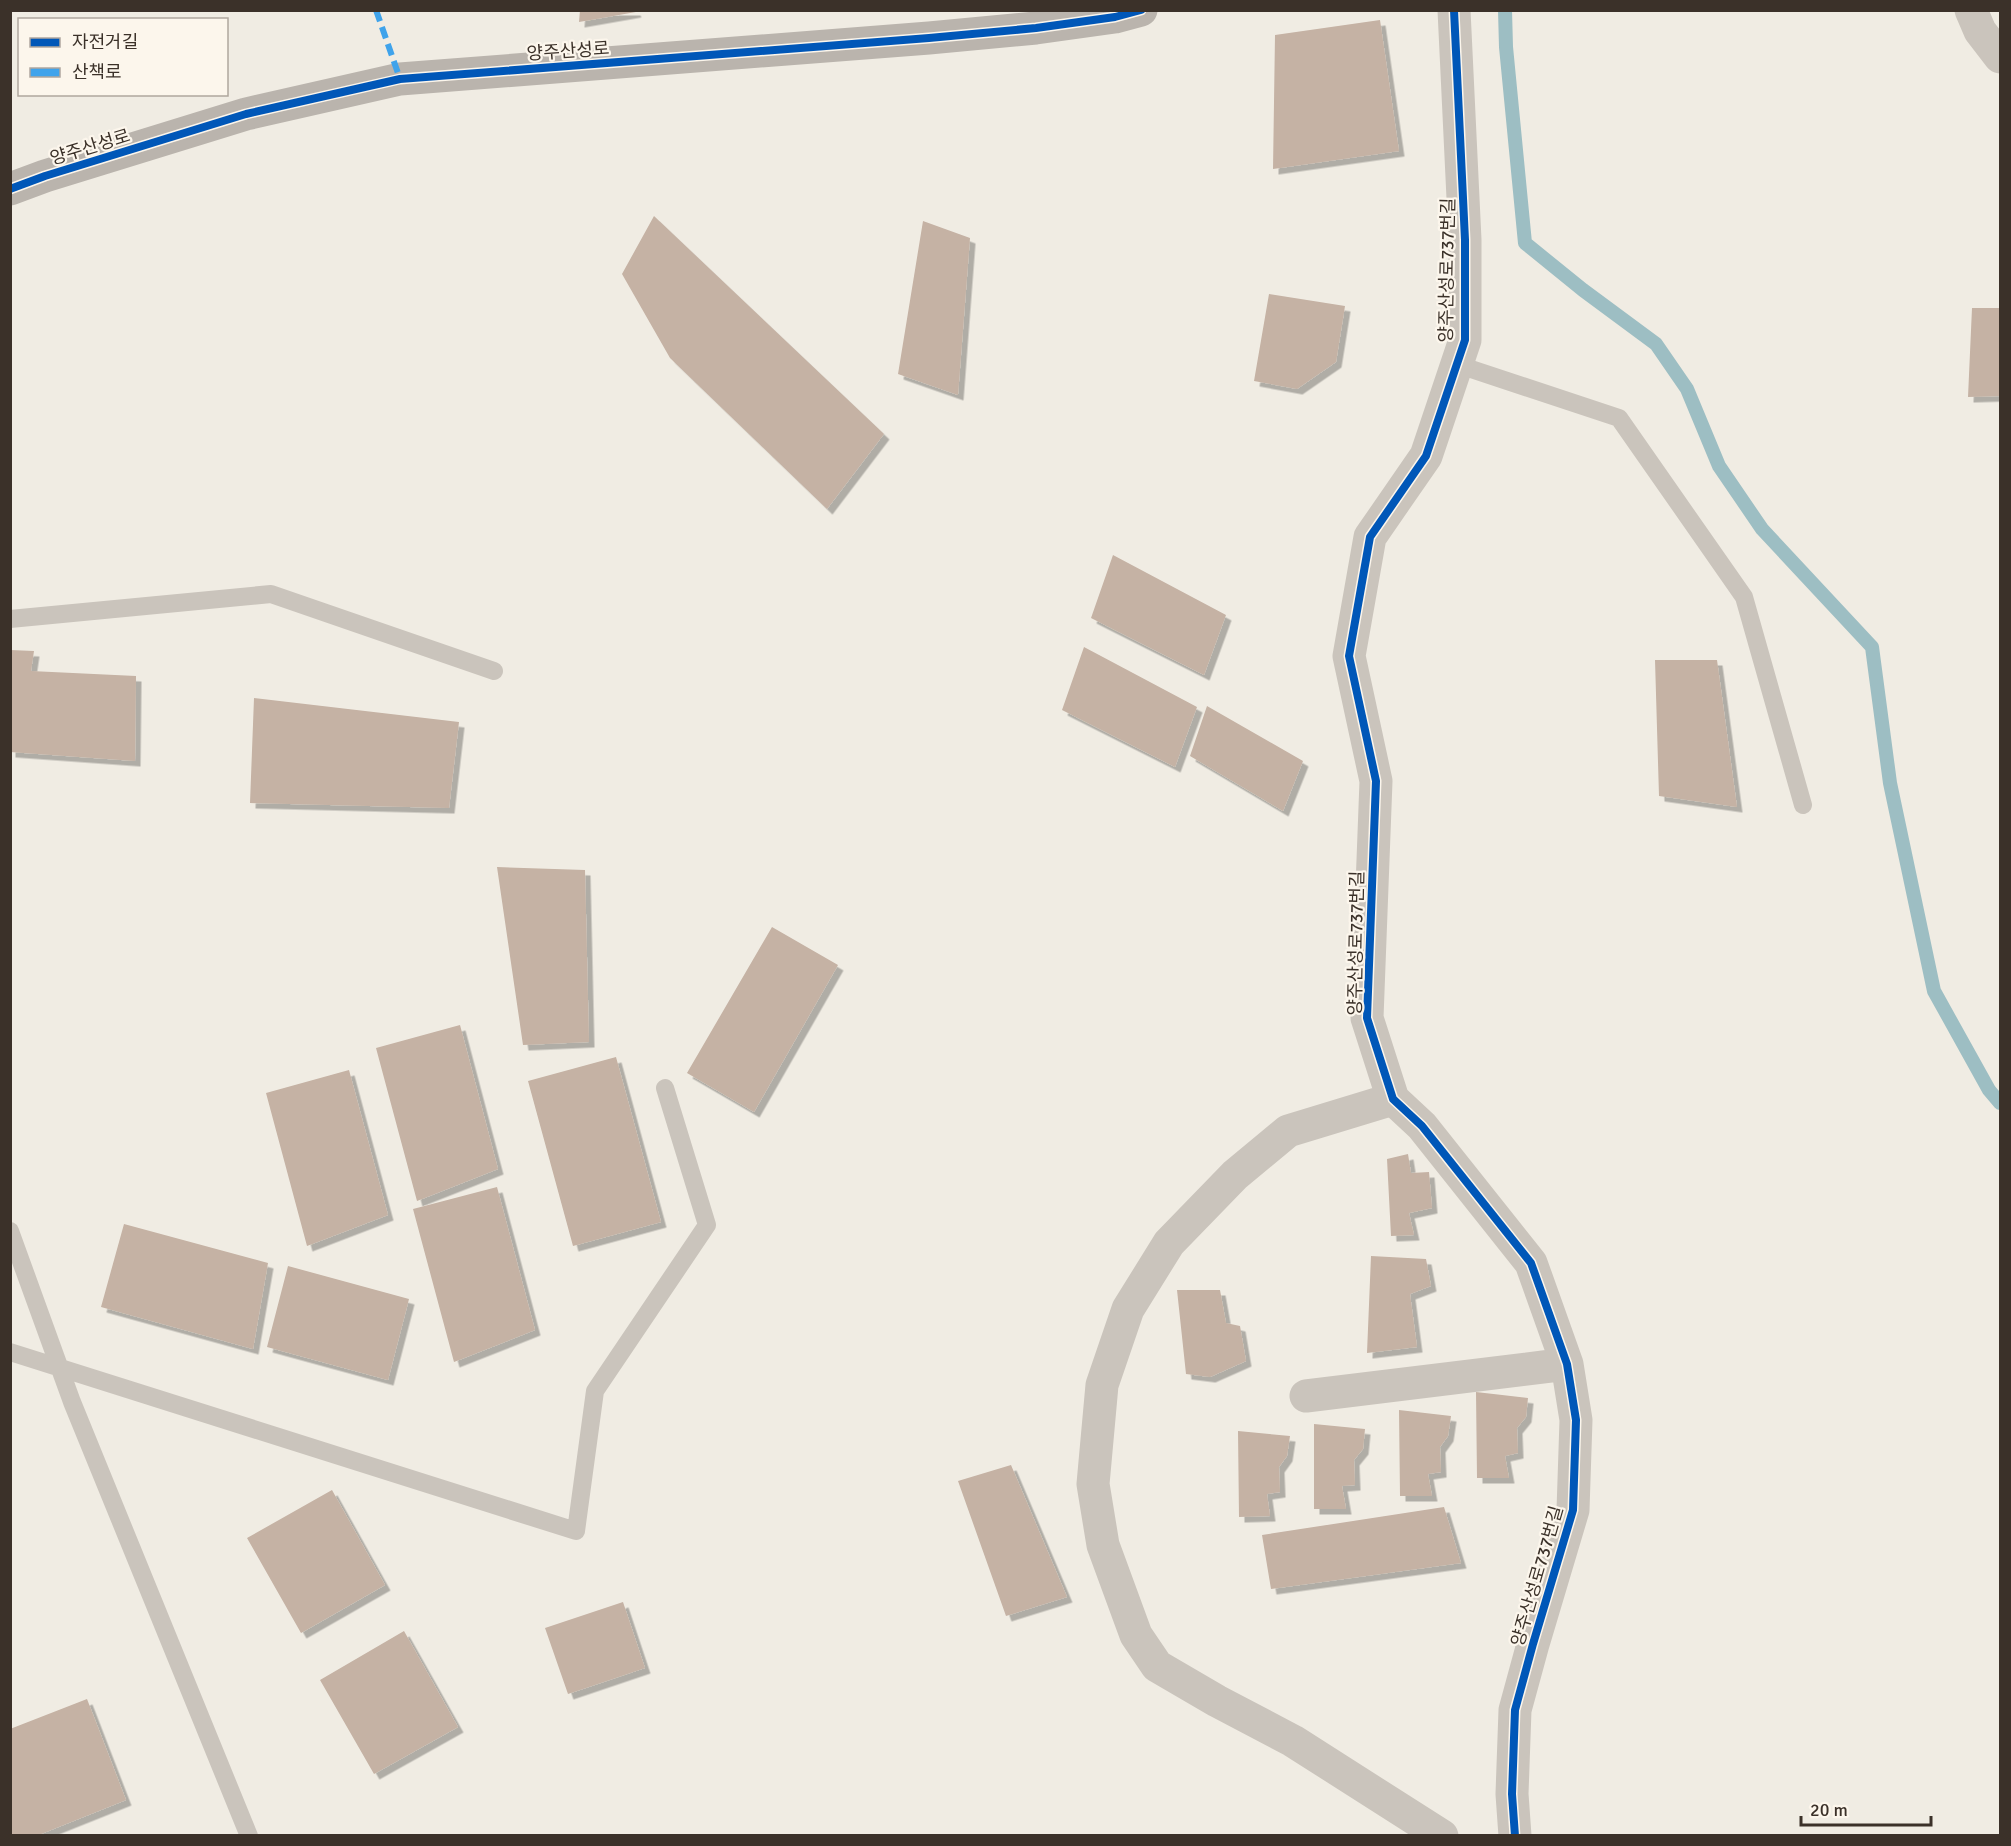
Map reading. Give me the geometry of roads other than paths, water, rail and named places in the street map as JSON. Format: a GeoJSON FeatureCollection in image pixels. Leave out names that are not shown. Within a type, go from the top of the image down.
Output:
{"type":"FeatureCollection","features":[{"type":"Feature","properties":{"kind":"street","name":"양주산성로"},"geometry":{"type":"LineString","coordinates":[[10,189],[246,114],[399,79],[929,38],[1047,26],[1115,17],[1141,10]]}},
{"type":"Feature","properties":{"kind":"street","name":"양주산성로737번길"},"geometry":{"type":"LineString","coordinates":[[1454,10],[1465,240],[1465,340],[1426,456],[1370,537],[1349,656],[1376,781],[1367,1018],[1393,1099],[1422,1126],[1532,1263],[1567,1364],[1576,1420],[1573,1510],[1515,1710],[1512,1794],[1515,1836]]}},
{"type":"Feature","properties":{"kind":"street"},"geometry":{"type":"LineString","coordinates":[[1971,10],[1980,32],[2001,57]]}},
{"type":"Feature","properties":{"kind":"street"},"geometry":{"type":"LineString","coordinates":[[1393,1099],[1288,1131],[1235,1175],[1169,1243],[1128,1309],[1102,1385],[1093,1484],[1103,1545],[1136,1635],[1157,1666],[1216,1701],[1293,1740],[1442,1836]]}},
{"type":"Feature","properties":{"kind":"street"},"geometry":{"type":"LineString","coordinates":[[1306,1396],[1567,1364]]}},
{"type":"Feature","properties":{"kind":"lane"},"geometry":{"type":"LineString","coordinates":[[1456,364],[1619,418],[1744,597],[1803,805]]}},
{"type":"Feature","properties":{"kind":"lane"},"geometry":{"type":"LineString","coordinates":[[10,619],[271,594],[494,671]]}},
{"type":"Feature","properties":{"kind":"lane"},"geometry":{"type":"LineString","coordinates":[[10,1352],[576,1531],[595,1391],[707,1225],[664,1088]]}},
{"type":"Feature","properties":{"kind":"lane"},"geometry":{"type":"LineString","coordinates":[[10,1231],[59,1366],[249,1836]]}},
{"type":"Feature","properties":{"kind":"waterway"},"geometry":{"type":"LineString","coordinates":[[1505,10],[1506,47],[1525,243],[1583,290],[1656,344],[1687,389],[1719,466],[1762,529],[1872,647],[1890,783],[1934,991],[1989,1090],[2000,1103]]}}]}
